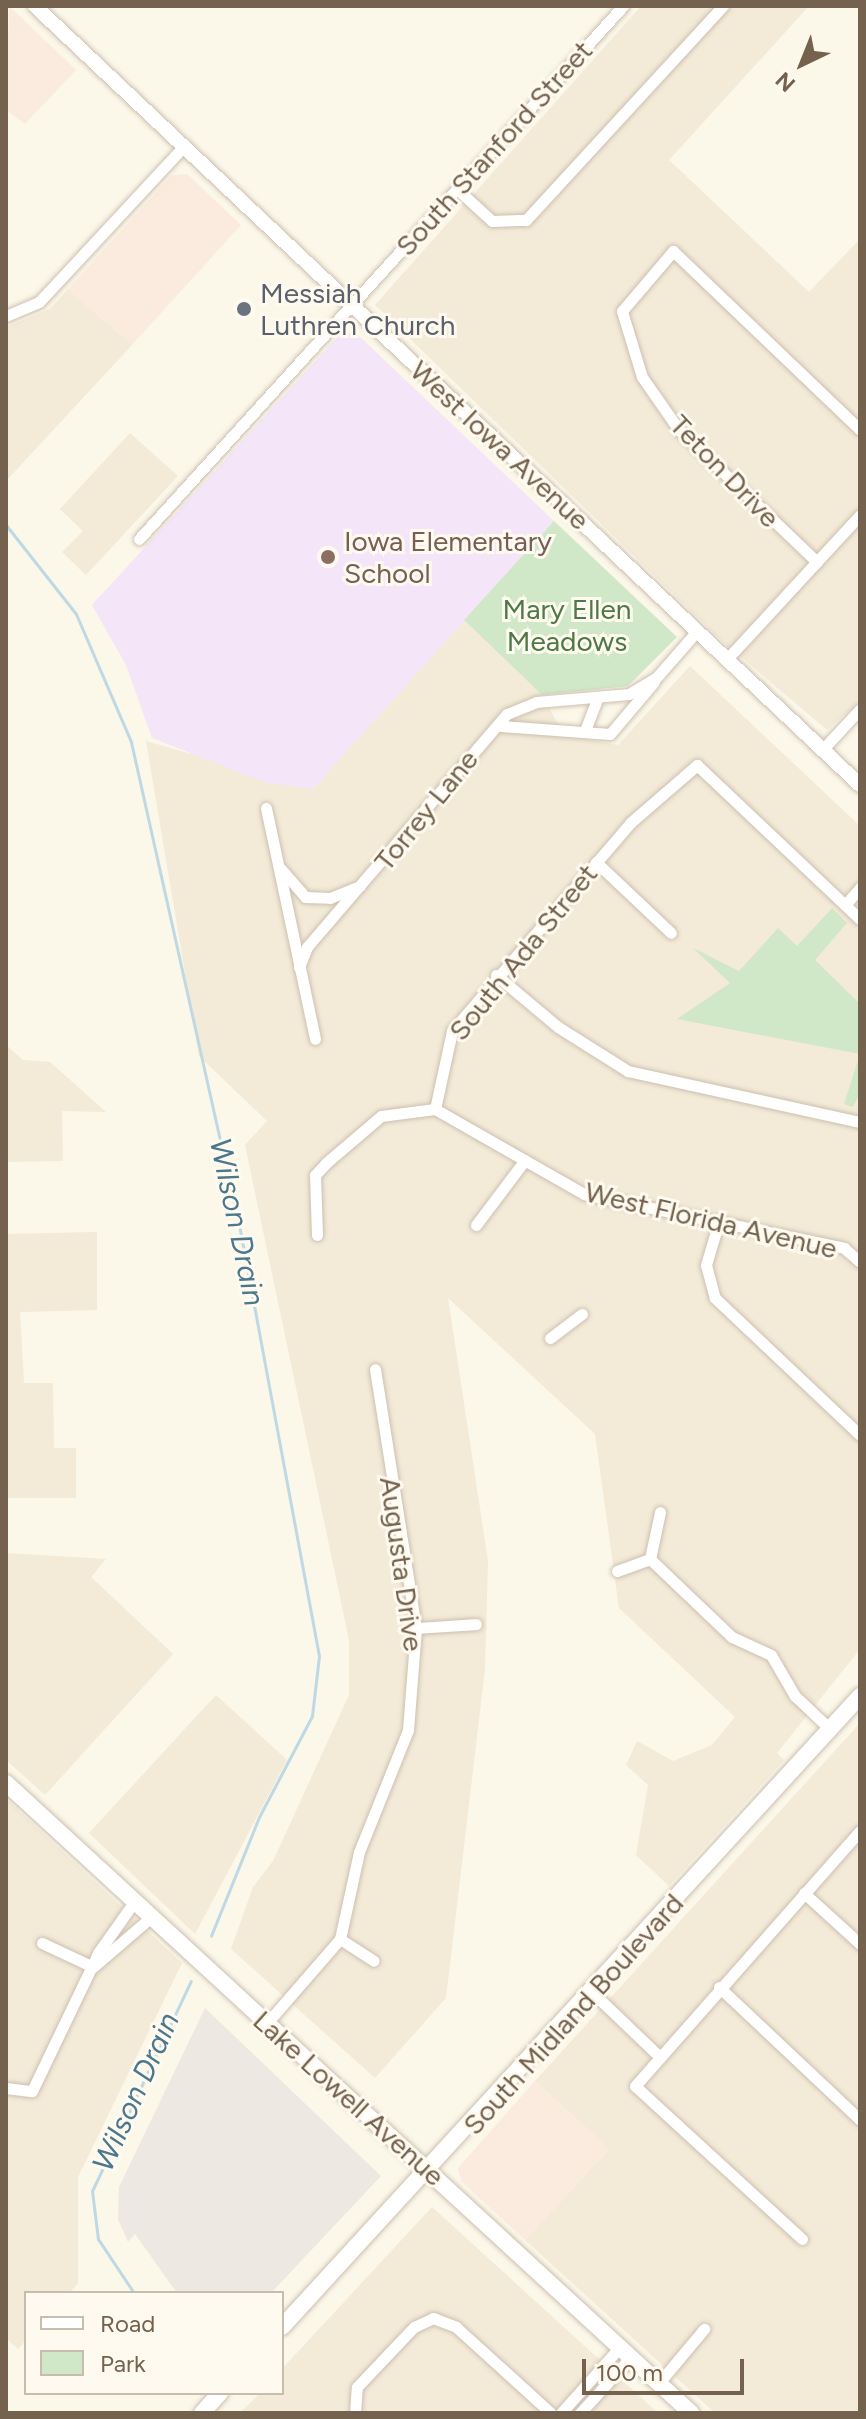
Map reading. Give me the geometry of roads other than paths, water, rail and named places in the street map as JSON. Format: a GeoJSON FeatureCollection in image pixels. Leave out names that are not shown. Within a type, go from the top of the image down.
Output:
{"type":"FeatureCollection","features":[{"type":"Feature","properties":{"kind":"main road","name":"South Midland Boulevard"},"geometry":{"type":"LineString","coordinates":[[284,2325],[430,2172],[860,1696]]}},
{"type":"Feature","properties":{"kind":"main road","name":"Lake Lowell Avenue"},"geometry":{"type":"LineString","coordinates":[[6,1783],[691,2413]]}},
{"type":"Feature","properties":{"kind":"main road"},"geometry":{"type":"LineString","coordinates":[[202,2413],[218,2395]]}},
{"type":"Feature","properties":{"kind":"street","name":"West Iowa Avenue"},"geometry":{"type":"LineString","coordinates":[[35,6],[860,785]]}},
{"type":"Feature","properties":{"kind":"street","name":"South Stanford Street"},"geometry":{"type":"LineString","coordinates":[[139,539],[623,6]]}},
{"type":"Feature","properties":{"kind":"street"},"geometry":{"type":"LineString","coordinates":[[457,189],[492,221],[526,220],[723,6]]}},
{"type":"Feature","properties":{"kind":"street"},"geometry":{"type":"LineString","coordinates":[[6,316],[39,302],[184,146]]}},
{"type":"Feature","properties":{"kind":"street","name":"Teton Drive"},"geometry":{"type":"LineString","coordinates":[[817,562],[679,430],[642,377],[622,311],[673,251],[860,430]]}},
{"type":"Feature","properties":{"kind":"street"},"geometry":{"type":"LineString","coordinates":[[727,659],[860,515]]}},
{"type":"Feature","properties":{"kind":"street","name":"Torrey Lane"},"geometry":{"type":"LineString","coordinates":[[299,967],[307,947],[366,884],[456,767],[501,726],[516,707],[629,694],[656,678],[697,631]]}},
{"type":"Feature","properties":{"kind":"street"},"geometry":{"type":"LineString","coordinates":[[501,726],[616,731],[656,678]]}},
{"type":"Feature","properties":{"kind":"street"},"geometry":{"type":"LineString","coordinates":[[586,728],[598,697]]}},
{"type":"Feature","properties":{"kind":"street"},"geometry":{"type":"LineString","coordinates":[[823,749],[860,709]]}},
{"type":"Feature","properties":{"kind":"street","name":"South Ada Street"},"geometry":{"type":"LineString","coordinates":[[435,1109],[452,1031],[496,975],[596,862],[697,765],[845,905]]}},
{"type":"Feature","properties":{"kind":"street"},"geometry":{"type":"LineString","coordinates":[[266,808],[315,1039]]}},
{"type":"Feature","properties":{"kind":"street"},"geometry":{"type":"LineString","coordinates":[[277,861],[305,897],[330,898],[366,884]]}},
{"type":"Feature","properties":{"kind":"street"},"geometry":{"type":"LineString","coordinates":[[596,862],[671,933]]}},
{"type":"Feature","properties":{"kind":"street"},"geometry":{"type":"LineString","coordinates":[[860,888],[845,905],[860,919]]}},
{"type":"Feature","properties":{"kind":"street"},"geometry":{"type":"LineString","coordinates":[[496,975],[558,1027],[628,1071],[860,1122]]}},
{"type":"Feature","properties":{"kind":"street"},"geometry":{"type":"LineString","coordinates":[[317,1235],[315,1175],[381,1116],[435,1109]]}},
{"type":"Feature","properties":{"kind":"street","name":"West Florida Avenue"},"geometry":{"type":"LineString","coordinates":[[435,1109],[584,1194],[844,1248],[860,1262]]}},
{"type":"Feature","properties":{"kind":"street"},"geometry":{"type":"LineString","coordinates":[[476,1225],[525,1160]]}},
{"type":"Feature","properties":{"kind":"street"},"geometry":{"type":"LineString","coordinates":[[719,1221],[706,1265],[715,1298],[860,1435]]}},
{"type":"Feature","properties":{"kind":"street"},"geometry":{"type":"LineString","coordinates":[[550,1338],[582,1314]]}},
{"type":"Feature","properties":{"kind":"street","name":"Augusta Drive"},"geometry":{"type":"LineString","coordinates":[[267,2023],[340,1939],[359,1852],[408,1730],[416,1628],[375,1369]]}},
{"type":"Feature","properties":{"kind":"street"},"geometry":{"type":"LineString","coordinates":[[650,1559],[660,1512]]}},
{"type":"Feature","properties":{"kind":"street"},"geometry":{"type":"LineString","coordinates":[[617,1571],[650,1559]]}},
{"type":"Feature","properties":{"kind":"street"},"geometry":{"type":"LineString","coordinates":[[650,1559],[732,1637],[771,1655],[795,1696],[830,1729]]}},
{"type":"Feature","properties":{"kind":"street"},"geometry":{"type":"LineString","coordinates":[[416,1628],[476,1624]]}},
{"type":"Feature","properties":{"kind":"street"},"geometry":{"type":"LineString","coordinates":[[802,2239],[635,2086],[719,1987],[860,1831]]}},
{"type":"Feature","properties":{"kind":"street"},"geometry":{"type":"LineString","coordinates":[[804,1893],[860,1944]]}},
{"type":"Feature","properties":{"kind":"street"},"geometry":{"type":"LineString","coordinates":[[6,2088],[32,2091],[64,2032],[93,1967],[134,1902]]}},
{"type":"Feature","properties":{"kind":"street"},"geometry":{"type":"LineString","coordinates":[[93,1967],[150,1918]]}},
{"type":"Feature","properties":{"kind":"street"},"geometry":{"type":"LineString","coordinates":[[340,1939],[374,1961]]}},
{"type":"Feature","properties":{"kind":"street"},"geometry":{"type":"LineString","coordinates":[[42,1943],[93,1967]]}},
{"type":"Feature","properties":{"kind":"street"},"geometry":{"type":"LineString","coordinates":[[719,1987],[860,2120]]}},
{"type":"Feature","properties":{"kind":"street"},"geometry":{"type":"LineString","coordinates":[[593,1993],[659,2056]]}},
{"type":"Feature","properties":{"kind":"street"},"geometry":{"type":"LineString","coordinates":[[355,2413],[357,2387],[414,2327],[433,2318],[456,2327],[551,2413]]}},
{"type":"Feature","properties":{"kind":"street"},"geometry":{"type":"LineString","coordinates":[[658,2384],[704,2329]]}},
{"type":"Feature","properties":{"kind":"street"},"geometry":{"type":"LineString","coordinates":[[561,2413],[625,2353]]}},
{"type":"Feature","properties":{"kind":"street"},"geometry":{"type":"LineString","coordinates":[[580,2413],[625,2353]]}},
{"type":"Feature","properties":{"kind":"waterway","name":"Wilson Drain"},"geometry":{"type":"LineString","coordinates":[[6,525],[76,614],[131,742],[238,1219],[319,1656],[312,1716],[259,1817],[211,1936]]}},
{"type":"Feature","properties":{"kind":"waterway","name":"Wilson Drain"},"geometry":{"type":"LineString","coordinates":[[133,2291],[98,2239],[92,2191],[191,1981]]}},
{"type":"Feature","properties":{"kind":"place","name":"Messiah Luthren Church"},"geometry":{"type":"Point","coordinates":[244,309]}},
{"type":"Feature","properties":{"kind":"place","name":"Iowa Elementary School"},"geometry":{"type":"Point","coordinates":[328,557]}},
{"type":"Feature","properties":{"kind":"park label","name":"Mary Ellen Meadows"},"geometry":{"type":"Point","coordinates":[567,625]}}]}
